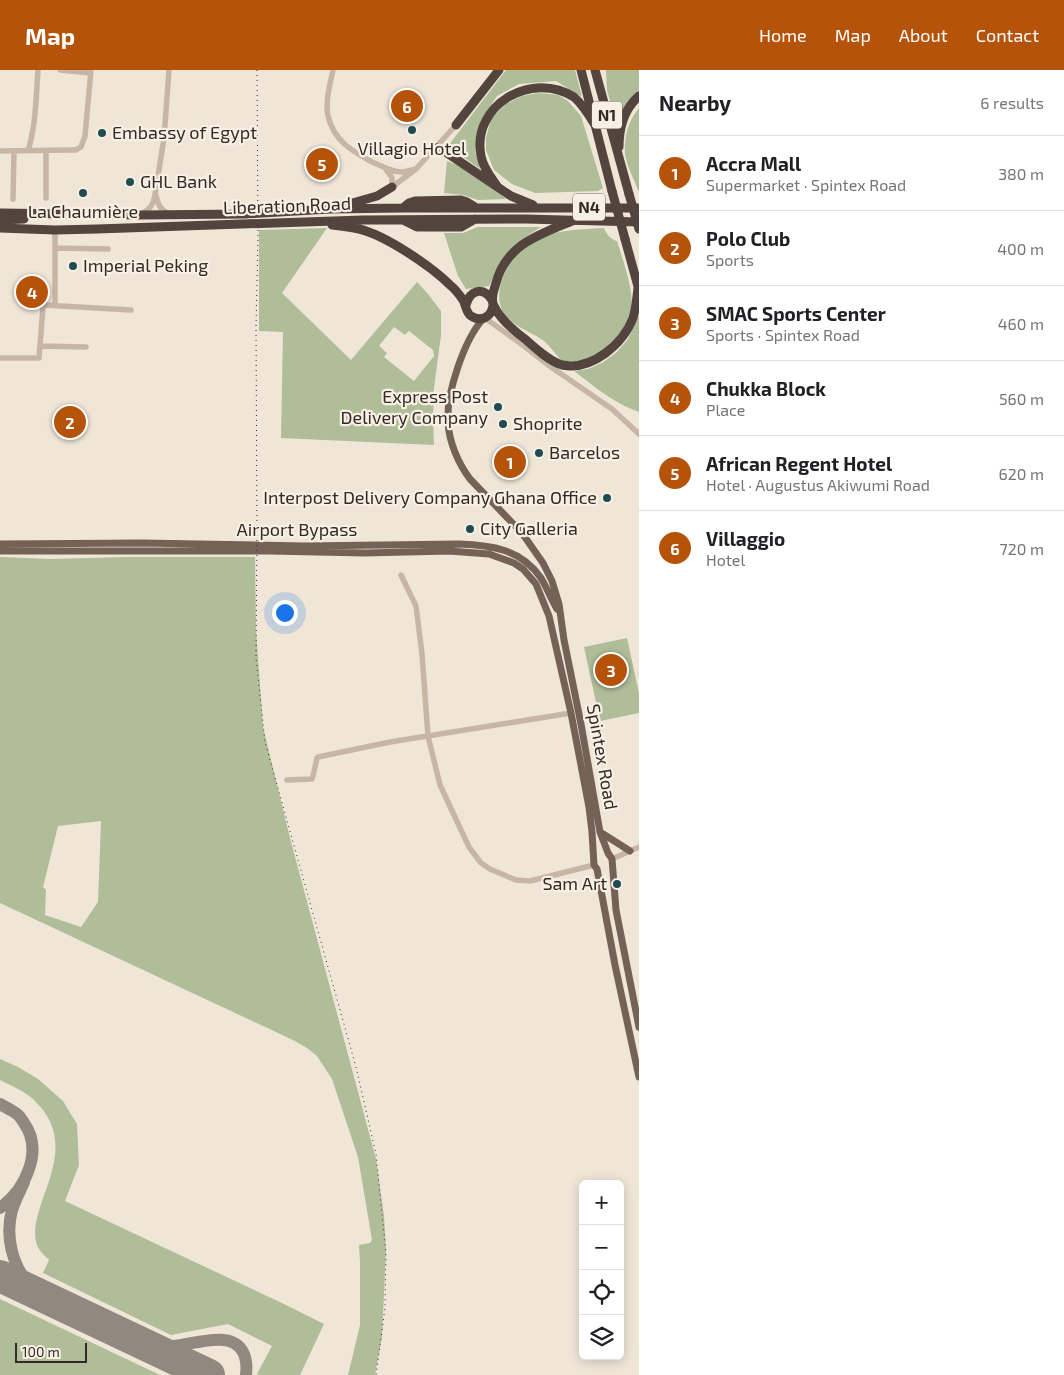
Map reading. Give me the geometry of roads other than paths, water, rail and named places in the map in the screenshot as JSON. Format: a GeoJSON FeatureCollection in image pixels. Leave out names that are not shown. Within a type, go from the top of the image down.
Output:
{"type":"FeatureCollection","features":[{"type":"Feature","properties":{"kind":"highway"},"geometry":{"type":"LineString","coordinates":[[456,124],[499,70]]}},
{"type":"Feature","properties":{"kind":"highway","name":"N1"},"geometry":{"type":"LineString","coordinates":[[581,70],[639,289]]}},
{"type":"Feature","properties":{"kind":"highway","name":"N1"},"geometry":{"type":"LineString","coordinates":[[595,70],[639,229]]}},
{"type":"Feature","properties":{"kind":"highway"},"geometry":{"type":"LineString","coordinates":[[498,186],[483,164],[480,149],[484,122],[493,107],[502,98],[525,86],[540,85],[557,88],[574,97],[583,106],[595,125]]}},
{"type":"Feature","properties":{"kind":"highway"},"geometry":{"type":"LineString","coordinates":[[619,160],[621,124],[632,102],[639,96]]}},
{"type":"Feature","properties":{"kind":"highway"},"geometry":{"type":"LineString","coordinates":[[437,148],[516,199],[539,207]]}},
{"type":"Feature","properties":{"kind":"highway"},"geometry":{"type":"LineString","coordinates":[[330,209],[377,196],[392,187]]}},
{"type":"Feature","properties":{"kind":"highway","name":"Liberation Road"},"geometry":{"type":"LineString","coordinates":[[0,213],[245,214],[330,209],[402,208],[415,201],[461,200],[475,207],[539,207]]}},
{"type":"Feature","properties":{"kind":"highway","name":"N4"},"geometry":{"type":"LineString","coordinates":[[539,207],[639,208]]}},
{"type":"Feature","properties":{"kind":"highway"},"geometry":{"type":"LineString","coordinates":[[0,220],[26,219],[41,214]]}},
{"type":"Feature","properties":{"kind":"highway","name":"Liberation Road"},"geometry":{"type":"LineString","coordinates":[[0,228],[55,230],[363,220],[575,220]]}},
{"type":"Feature","properties":{"kind":"highway"},"geometry":{"type":"LineString","coordinates":[[312,222],[360,229],[392,243],[450,284],[462,298],[471,316],[478,319],[490,314],[498,275],[508,257],[525,242],[575,220]]}},
{"type":"Feature","properties":{"kind":"highway","name":"N4"},"geometry":{"type":"LineString","coordinates":[[575,220],[639,222]]}},
{"type":"Feature","properties":{"kind":"highway"},"geometry":{"type":"LineString","coordinates":[[466,305],[470,295],[477,292],[488,294],[508,324],[536,348],[554,362],[577,366],[605,354],[615,346],[627,330],[633,317],[639,289]]}},
{"type":"Feature","properties":{"kind":"main road","name":"Spintex Road"},"geometry":{"type":"LineString","coordinates":[[484,318],[476,327],[464,349],[460,362],[448,413],[449,432],[463,470],[522,533],[544,562],[552,581],[559,604],[582,724],[600,832],[610,860],[616,910],[639,1027]]}},
{"type":"Feature","properties":{"kind":"main road","name":"Airport Bypass"},"geometry":{"type":"LineString","coordinates":[[0,544],[483,545],[514,554],[529,566],[541,579],[560,616]]}},
{"type":"Feature","properties":{"kind":"main road","name":"Airport Bypass"},"geometry":{"type":"LineString","coordinates":[[0,551],[366,553],[449,550],[479,553],[503,558],[523,569],[536,584],[549,616]]}},
{"type":"Feature","properties":{"kind":"main road","name":"Spintex Road"},"geometry":{"type":"LineString","coordinates":[[549,616],[571,713],[589,807],[595,864],[639,1077]]}},
{"type":"Feature","properties":{"kind":"main road"},"geometry":{"type":"LineString","coordinates":[[600,832],[630,851]]}},
{"type":"Feature","properties":{"kind":"main road"},"geometry":{"type":"LineString","coordinates":[[600,853],[610,860],[605,871],[595,864],[600,853]]}},
{"type":"Feature","properties":{"kind":"street"},"geometry":{"type":"LineString","coordinates":[[28,151],[35,119],[38,70]]}},
{"type":"Feature","properties":{"kind":"street"},"geometry":{"type":"LineString","coordinates":[[0,151],[76,150],[83,144],[90,72],[60,70]]}},
{"type":"Feature","properties":{"kind":"street"},"geometry":{"type":"LineString","coordinates":[[140,215],[151,209],[154,202],[164,138],[169,70]]}},
{"type":"Feature","properties":{"kind":"street"},"geometry":{"type":"LineString","coordinates":[[333,70],[327,107],[329,117],[339,138],[358,155],[385,168],[402,172],[416,169]]}},
{"type":"Feature","properties":{"kind":"street"},"geometry":{"type":"LineString","coordinates":[[392,187],[416,169],[437,148],[456,124]]}},
{"type":"Feature","properties":{"kind":"street"},"geometry":{"type":"LineString","coordinates":[[13,199],[14,151]]}},
{"type":"Feature","properties":{"kind":"street"},"geometry":{"type":"LineString","coordinates":[[46,151],[46,198]]}},
{"type":"Feature","properties":{"kind":"street"},"geometry":{"type":"LineString","coordinates":[[385,168],[392,178],[392,187]]}},
{"type":"Feature","properties":{"kind":"street"},"geometry":{"type":"LineString","coordinates":[[155,195],[158,206],[171,214]]}},
{"type":"Feature","properties":{"kind":"street"},"geometry":{"type":"LineString","coordinates":[[54,306],[55,230]]}},
{"type":"Feature","properties":{"kind":"street"},"geometry":{"type":"LineString","coordinates":[[55,248],[108,249]]}},
{"type":"Feature","properties":{"kind":"street"},"geometry":{"type":"LineString","coordinates":[[0,358],[38,359],[40,357],[43,305],[131,310]]}},
{"type":"Feature","properties":{"kind":"street"},"geometry":{"type":"LineString","coordinates":[[484,318],[612,409],[639,434]]}},
{"type":"Feature","properties":{"kind":"street"},"geometry":{"type":"LineString","coordinates":[[40,346],[86,347]]}},
{"type":"Feature","properties":{"kind":"street"},"geometry":{"type":"LineString","coordinates":[[400,575],[416,606],[422,654],[428,736],[440,785],[469,847],[481,863],[516,880],[542,879],[595,864]]}},
{"type":"Feature","properties":{"kind":"street"},"geometry":{"type":"LineString","coordinates":[[287,780],[312,778],[314,776],[316,758],[318,757],[378,744],[571,713]]}},
{"type":"Feature","properties":{"kind":"street"},"geometry":{"type":"LineString","coordinates":[[610,860],[639,847]]}},
{"type":"Feature","properties":{"kind":"railway"},"geometry":{"type":"LineString","coordinates":[[257,70],[256,658],[265,742],[356,1067],[376,1154],[386,1253],[385,1308],[376,1375]]}},
{"type":"Feature","properties":{"kind":"place","name":"Villaggio"},"geometry":{"type":"Point","coordinates":[407,106]}},
{"type":"Feature","properties":{"kind":"place","name":"Villagio Hotel"},"geometry":{"type":"Point","coordinates":[412,130]}},
{"type":"Feature","properties":{"kind":"place","name":"Embassy of Egypt"},"geometry":{"type":"Point","coordinates":[102,133]}},
{"type":"Feature","properties":{"kind":"place","name":"African Regent Hotel"},"geometry":{"type":"Point","coordinates":[322,164]}},
{"type":"Feature","properties":{"kind":"place","name":"GHL Bank"},"geometry":{"type":"Point","coordinates":[130,182]}},
{"type":"Feature","properties":{"kind":"place","name":"La Chaumière"},"geometry":{"type":"Point","coordinates":[83,193]}},
{"type":"Feature","properties":{"kind":"place","name":"Imperial Peking"},"geometry":{"type":"Point","coordinates":[73,266]}},
{"type":"Feature","properties":{"kind":"place","name":"Chukka Block"},"geometry":{"type":"Point","coordinates":[32,292]}},
{"type":"Feature","properties":{"kind":"place","name":"Express Post Delivery Company"},"geometry":{"type":"Point","coordinates":[498,407]}},
{"type":"Feature","properties":{"kind":"place","name":"Polo Club"},"geometry":{"type":"Point","coordinates":[70,422]}},
{"type":"Feature","properties":{"kind":"place","name":"Shoprite"},"geometry":{"type":"Point","coordinates":[503,424]}},
{"type":"Feature","properties":{"kind":"place","name":"Barcelos"},"geometry":{"type":"Point","coordinates":[539,453]}},
{"type":"Feature","properties":{"kind":"place","name":"Accra Mall"},"geometry":{"type":"Point","coordinates":[510,462]}},
{"type":"Feature","properties":{"kind":"place","name":"Interpost Delivery Company Ghana Office"},"geometry":{"type":"Point","coordinates":[607,498]}},
{"type":"Feature","properties":{"kind":"place","name":"City Galleria"},"geometry":{"type":"Point","coordinates":[470,529]}},
{"type":"Feature","properties":{"kind":"place","name":"SMAC Sports Center"},"geometry":{"type":"Point","coordinates":[611,670]}},
{"type":"Feature","properties":{"kind":"place","name":"Sam Art"},"geometry":{"type":"Point","coordinates":[617,884]}}]}
